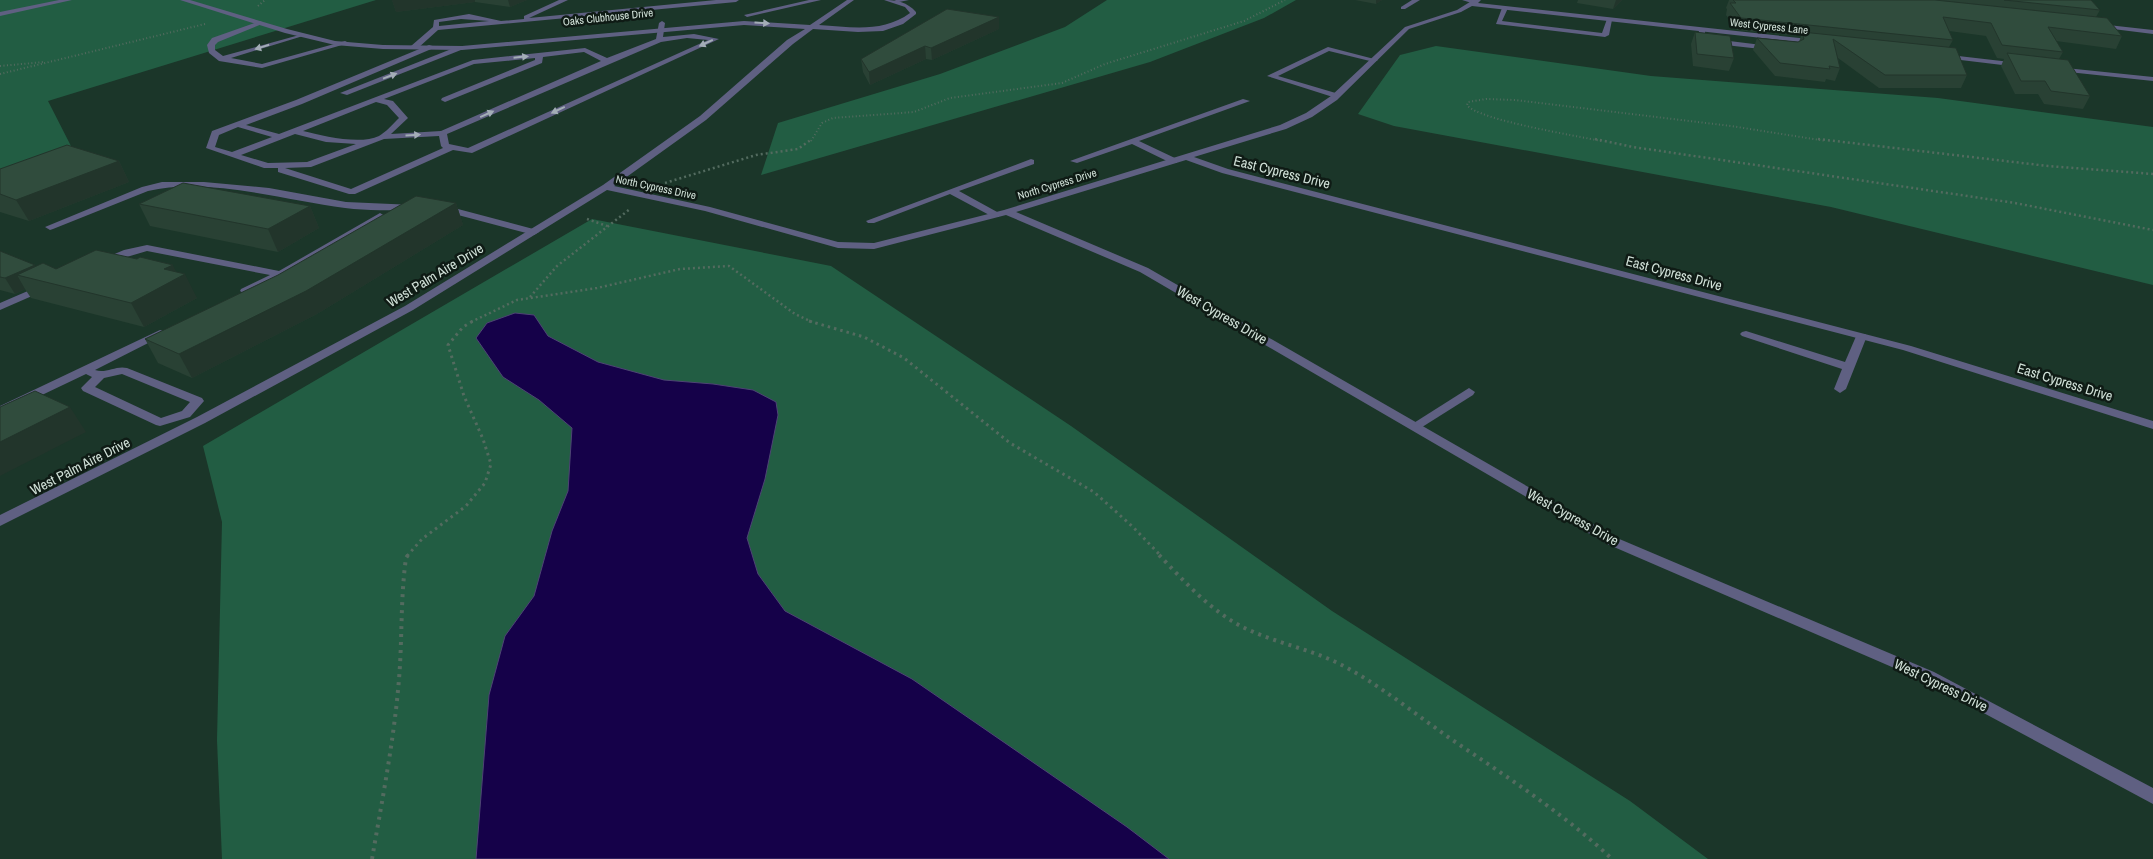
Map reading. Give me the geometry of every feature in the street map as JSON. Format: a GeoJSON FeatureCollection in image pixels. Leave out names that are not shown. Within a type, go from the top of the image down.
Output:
{"type":"FeatureCollection","features":[{"type":"Feature","properties":{"kind":"street"},"geometry":{"type":"LineString","coordinates":[[0,14],[69,0]]}},
{"type":"Feature","properties":{"kind":"street","name":"Oaks Clubhouse Drive"},"geometry":{"type":"LineString","coordinates":[[183,0],[300,35],[383,47],[462,48],[662,26],[747,14],[814,25]]}},
{"type":"Feature","properties":{"kind":"street"},"geometry":{"type":"LineString","coordinates":[[517,21],[565,0]]}},
{"type":"Feature","properties":{"kind":"street"},"geometry":{"type":"LineString","coordinates":[[661,8],[664,0]]}},
{"type":"Feature","properties":{"kind":"street"},"geometry":{"type":"LineString","coordinates":[[415,46],[436,28],[736,0]]}},
{"type":"Feature","properties":{"kind":"street"},"geometry":{"type":"LineString","coordinates":[[747,14],[818,0]]}},
{"type":"Feature","properties":{"kind":"street","name":"West Palm Aire Drive"},"geometry":{"type":"LineString","coordinates":[[0,521],[201,420],[409,308],[534,232],[606,187],[703,118],[790,42],[851,0]]}},
{"type":"Feature","properties":{"kind":"street"},"geometry":{"type":"LineString","coordinates":[[814,25],[883,29],[901,23],[914,13],[907,6],[887,0]]}},
{"type":"Feature","properties":{"kind":"street"},"geometry":{"type":"LineString","coordinates":[[896,2],[906,0]]}},
{"type":"Feature","properties":{"kind":"street"},"geometry":{"type":"LineString","coordinates":[[1403,8],[1417,0]]}},
{"type":"Feature","properties":{"kind":"street","name":"North Cypress Drive"},"geometry":{"type":"LineString","coordinates":[[606,187],[707,209],[838,245],[874,246],[1001,213],[1283,127],[1308,115],[1336,96],[1407,28],[1450,14],[1473,1]]}},
{"type":"Feature","properties":{"kind":"street","name":"West Cypress Lane"},"geometry":{"type":"LineString","coordinates":[[1473,1],[1505,8],[1819,42]]}},
{"type":"Feature","properties":{"kind":"street"},"geometry":{"type":"LineString","coordinates":[[1505,8],[1498,23],[1605,35],[1609,20]]}},
{"type":"Feature","properties":{"kind":"street","name":"Oaks Clubhouse Drive"},"geometry":{"type":"LineString","coordinates":[[662,26],[744,22],[814,25]]}},
{"type":"Feature","properties":{"kind":"street"},"geometry":{"type":"LineString","coordinates":[[260,23],[215,40],[211,45],[212,51],[222,59],[262,66],[346,43]]}},
{"type":"Feature","properties":{"kind":"street"},"geometry":{"type":"LineString","coordinates":[[2090,25],[2153,32]]}},
{"type":"Feature","properties":{"kind":"street"},"geometry":{"type":"LineString","coordinates":[[659,40],[662,26]]}},
{"type":"Feature","properties":{"kind":"street"},"geometry":{"type":"LineString","coordinates":[[1702,30],[1701,40],[1776,48]]}},
{"type":"Feature","properties":{"kind":"street"},"geometry":{"type":"LineString","coordinates":[[222,59],[300,35]]}},
{"type":"Feature","properties":{"kind":"street"},"geometry":{"type":"LineString","coordinates":[[267,166],[308,165],[383,137],[442,133],[659,40],[674,36],[715,38],[469,151],[445,146],[442,133]]}},
{"type":"Feature","properties":{"kind":"street"},"geometry":{"type":"LineString","coordinates":[[1791,40],[1794,51]]}},
{"type":"Feature","properties":{"kind":"street"},"geometry":{"type":"LineString","coordinates":[[432,47],[215,133],[210,148],[352,192],[451,148]]}},
{"type":"Feature","properties":{"kind":"street"},"geometry":{"type":"LineString","coordinates":[[344,93],[462,48]]}},
{"type":"Feature","properties":{"kind":"street"},"geometry":{"type":"LineString","coordinates":[[1336,96],[1271,76],[1328,49],[1374,60]]}},
{"type":"Feature","properties":{"kind":"street"},"geometry":{"type":"LineString","coordinates":[[232,155],[473,62],[585,50],[608,61]]}},
{"type":"Feature","properties":{"kind":"street"},"geometry":{"type":"LineString","coordinates":[[445,100],[539,61],[539,55]]}},
{"type":"Feature","properties":{"kind":"street"},"geometry":{"type":"LineString","coordinates":[[1932,55],[2028,66]]}},
{"type":"Feature","properties":{"kind":"street"},"geometry":{"type":"LineString","coordinates":[[2047,68],[2153,79]]}},
{"type":"Feature","properties":{"kind":"street"},"geometry":{"type":"LineString","coordinates":[[327,89],[390,103],[404,118],[383,137]]}},
{"type":"Feature","properties":{"kind":"street"},"geometry":{"type":"LineString","coordinates":[[1074,162],[1246,102]]}},
{"type":"Feature","properties":{"kind":"street"},"geometry":{"type":"LineString","coordinates":[[238,125],[280,137]]}},
{"type":"Feature","properties":{"kind":"street"},"geometry":{"type":"LineString","coordinates":[[294,131],[350,142],[372,141]]}},
{"type":"Feature","properties":{"kind":"street"},"geometry":{"type":"LineString","coordinates":[[1132,141],[1174,161]]}},
{"type":"Feature","properties":{"kind":"street","name":"East Cypress Drive"},"geometry":{"type":"LineString","coordinates":[[1186,157],[1225,171],[1907,348],[2153,425]]}},
{"type":"Feature","properties":{"kind":"street"},"geometry":{"type":"LineString","coordinates":[[870,221],[1031,162]]}},
{"type":"Feature","properties":{"kind":"street"},"geometry":{"type":"LineString","coordinates":[[50,227],[162,185],[204,185],[269,191],[346,204],[458,212],[534,232]]}},
{"type":"Feature","properties":{"kind":"street","name":"West Cypress Drive"},"geometry":{"type":"LineString","coordinates":[[950,191],[1144,270],[1612,541],[1928,676],[2153,796]]}},
{"type":"Feature","properties":{"kind":"street"},"geometry":{"type":"LineString","coordinates":[[237,295],[281,274],[380,216]]}},
{"type":"Feature","properties":{"kind":"street"},"geometry":{"type":"LineString","coordinates":[[96,264],[128,252],[147,248],[281,274]]}},
{"type":"Feature","properties":{"kind":"street"},"geometry":{"type":"LineString","coordinates":[[0,307],[52,284]]}},
{"type":"Feature","properties":{"kind":"street"},"geometry":{"type":"LineString","coordinates":[[0,411],[175,326]]}},
{"type":"Feature","properties":{"kind":"street"},"geometry":{"type":"LineString","coordinates":[[1746,334],[1848,367]]}},
{"type":"Feature","properties":{"kind":"street"},"geometry":{"type":"LineString","coordinates":[[1840,389],[1860,336]]}},
{"type":"Feature","properties":{"kind":"street"},"geometry":{"type":"LineString","coordinates":[[86,370],[100,376]]}},
{"type":"Feature","properties":{"kind":"street"},"geometry":{"type":"LineString","coordinates":[[123,370],[198,401],[186,414],[160,422],[86,388],[100,376],[123,370]]}},
{"type":"Feature","properties":{"kind":"street"},"geometry":{"type":"LineString","coordinates":[[1415,426],[1469,392]]}},
{"type":"Feature","properties":{"kind":"street"},"geometry":{"type":"LineString","coordinates":[[186,414],[201,420]]}},
{"type":"Feature","properties":{"kind":"path"},"geometry":{"type":"LineString","coordinates":[[0,74],[236,16],[250,11],[265,0]]}},
{"type":"Feature","properties":{"kind":"path"},"geometry":{"type":"LineString","coordinates":[[529,297],[557,266],[668,181],[756,155],[798,149],[811,141],[822,124],[834,118],[851,115],[879,116],[914,112],[950,98],[1062,82],[1105,64],[1182,42],[1244,21],[1285,0]]}},
{"type":"Feature","properties":{"kind":"path"},"geometry":{"type":"LineString","coordinates":[[0,66],[34,61],[47,62]]}},
{"type":"Feature","properties":{"kind":"path"},"geometry":{"type":"LineString","coordinates":[[2153,174],[2022,163],[1847,144],[1731,126],[1515,100],[1476,100],[1468,102],[1467,105],[1470,109],[1480,113],[1528,126],[1633,147],[2016,203],[2153,230]]}},
{"type":"Feature","properties":{"kind":"path"},"geometry":{"type":"LineString","coordinates":[[372,859],[391,750],[400,665],[402,587],[406,558],[422,539],[466,506],[485,483],[491,464],[483,439],[461,388],[448,345],[463,327],[500,305],[529,297],[596,288],[680,269],[729,266],[808,320],[880,344],[904,358],[1010,443],[1094,492],[1133,526],[1194,592],[1232,622],[1315,652],[1351,670],[1547,804],[1579,828],[1612,859]]}},
{"type":"Feature","properties":{"kind":"green space"},"geometry":{"type":"Polygon","coordinates":[[[0,0],[376,0],[48,101],[72,148],[0,181],[0,0]]]}},
{"type":"Feature","properties":{"kind":"green space"},"geometry":{"type":"Polygon","coordinates":[[[1107,0],[1296,0],[1264,18],[1150,62],[761,175],[778,123],[940,74],[1065,27],[1107,0]]]}},
{"type":"Feature","properties":{"kind":"green space"},"geometry":{"type":"Polygon","coordinates":[[[1436,46],[1651,76],[1938,98],[2153,127],[2153,285],[1831,207],[1394,126],[1358,114],[1400,55],[1436,46]]]}},
{"type":"Feature","properties":{"kind":"green space"},"geometry":{"type":"Polygon","coordinates":[[[592,219],[831,266],[1071,426],[1332,611],[1630,801],[1708,859],[222,859],[217,740],[222,522],[203,446],[592,219]]]}},
{"type":"Feature","properties":{"kind":"shaded area"},"geometry":{"type":"Polygon","coordinates":[[[515,313],[534,315],[548,336],[598,362],[664,380],[753,390],[776,402],[778,415],[765,479],[747,538],[758,574],[785,611],[912,679],[1127,827],[1169,859],[476,859],[489,695],[505,636],[534,596],[552,531],[568,491],[572,428],[539,400],[503,377],[476,338],[487,323],[515,313]]]}},
{"type":"Feature","properties":{"kind":"building"},"geometry":{"type":"Polygon","coordinates":[[[1733,0],[1935,0],[2107,18],[2122,36],[2048,27],[2063,52],[2002,45],[1991,23],[1943,17],[1953,40],[1741,18],[1730,3],[1736,3],[1733,0]]]}},
{"type":"Feature","properties":{"kind":"building"},"geometry":{"type":"Polygon","coordinates":[[[2004,0],[2091,0],[2100,10],[2004,0]]]}},
{"type":"Feature","properties":{"kind":"building"},"geometry":{"type":"Polygon","coordinates":[[[947,9],[999,17],[931,48],[925,46],[869,72],[861,59],[947,9]]]}},
{"type":"Feature","properties":{"kind":"building"},"geometry":{"type":"Polygon","coordinates":[[[1695,32],[1730,36],[1734,58],[1697,54],[1695,32]]]}},
{"type":"Feature","properties":{"kind":"building"},"geometry":{"type":"Polygon","coordinates":[[[1802,32],[1956,48],[1967,75],[1885,75],[1833,39],[1840,68],[1829,66],[1830,69],[1780,63],[1757,38],[1798,42],[1804,39],[1802,32]]]}},
{"type":"Feature","properties":{"kind":"building"},"geometry":{"type":"Polygon","coordinates":[[[2007,53],[2068,60],[2090,96],[2051,91],[2045,81],[2021,81],[2007,53]]]}},
{"type":"Feature","properties":{"kind":"building"},"geometry":{"type":"Polygon","coordinates":[[[67,145],[119,161],[16,200],[0,194],[0,169],[67,145]]]}},
{"type":"Feature","properties":{"kind":"building"},"geometry":{"type":"Polygon","coordinates":[[[183,183],[310,206],[268,229],[139,204],[183,183]]]}},
{"type":"Feature","properties":{"kind":"building"},"geometry":{"type":"Polygon","coordinates":[[[416,196],[456,203],[306,291],[179,354],[145,339],[278,275],[416,196]]]}},
{"type":"Feature","properties":{"kind":"building"},"geometry":{"type":"Polygon","coordinates":[[[96,250],[137,259],[140,257],[173,265],[164,269],[185,274],[131,303],[17,275],[43,263],[56,269],[96,250]]]}},
{"type":"Feature","properties":{"kind":"building"},"geometry":{"type":"Polygon","coordinates":[[[0,251],[35,265],[5,278],[0,277],[0,251]]]}},
{"type":"Feature","properties":{"kind":"building"},"geometry":{"type":"Polygon","coordinates":[[[35,391],[70,407],[0,442],[0,407],[35,391]]]}}]}
